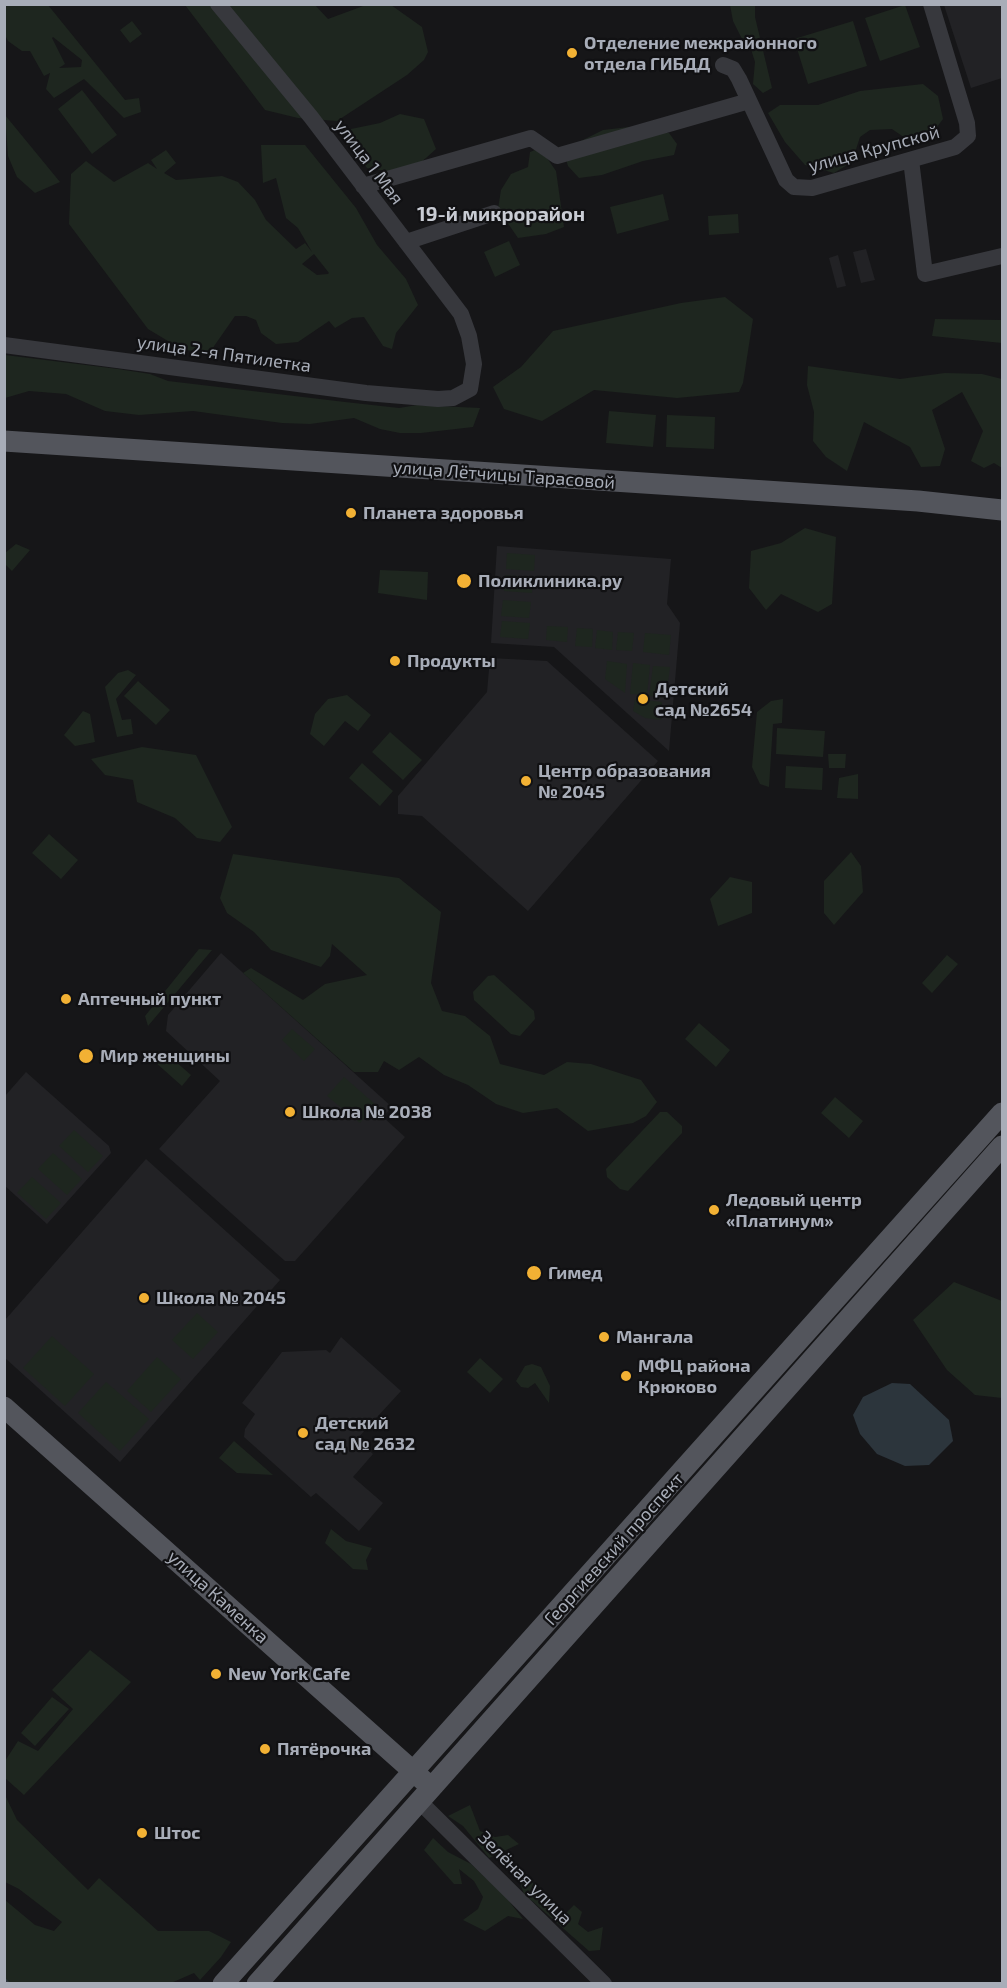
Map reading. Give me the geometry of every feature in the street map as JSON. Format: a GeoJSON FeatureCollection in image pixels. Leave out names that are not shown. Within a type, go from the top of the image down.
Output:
{"type":"FeatureCollection","features":[{"type":"Feature","properties":{"kind":"main road","name":"улица Лётчицы Тарасовой"},"geometry":{"type":"LineString","coordinates":[[4,441],[918,501],[1002,510]]}},
{"type":"Feature","properties":{"kind":"main road","name":"Георгиевский проспект"},"geometry":{"type":"LineString","coordinates":[[223,1983],[539,1633],[1002,1113]]}},
{"type":"Feature","properties":{"kind":"main road","name":"Георгиевский проспект"},"geometry":{"type":"LineString","coordinates":[[257,1983],[1002,1146]]}},
{"type":"Feature","properties":{"kind":"main road","name":"улица Каменка"},"geometry":{"type":"LineString","coordinates":[[4,1407],[414,1772],[425,1794]]}},
{"type":"Feature","properties":{"kind":"street","name":"улица 1 Мая"},"geometry":{"type":"LineString","coordinates":[[218,4],[363,186],[461,314],[469,336],[474,364],[470,389],[453,398],[438,399]]}},
{"type":"Feature","properties":{"kind":"street","name":"улица Крупской"},"geometry":{"type":"LineString","coordinates":[[723,65],[733,69],[786,180],[794,187],[812,188],[911,160],[955,147],[968,136],[967,123],[931,4]]}},
{"type":"Feature","properties":{"kind":"street"},"geometry":{"type":"LineString","coordinates":[[363,186],[531,138],[557,156],[618,136],[749,101]]}},
{"type":"Feature","properties":{"kind":"street"},"geometry":{"type":"LineString","coordinates":[[911,160],[925,274],[1002,256]]}},
{"type":"Feature","properties":{"kind":"street"},"geometry":{"type":"LineString","coordinates":[[406,242],[494,213]]}},
{"type":"Feature","properties":{"kind":"street","name":"улица 2-я Пятилетка"},"geometry":{"type":"LineString","coordinates":[[4,345],[274,382],[438,399]]}},
{"type":"Feature","properties":{"kind":"street"},"geometry":{"type":"LineString","coordinates":[[712,1438],[724,1442],[728,1454]]}},
{"type":"Feature","properties":{"kind":"street"},"geometry":{"type":"LineString","coordinates":[[539,1633],[543,1645],[556,1648]]}},
{"type":"Feature","properties":{"kind":"street","name":"Зелёная улица"},"geometry":{"type":"LineString","coordinates":[[425,1794],[604,1983]]}},
{"type":"Feature","properties":{"kind":"street"},"geometry":{"type":"LineString","coordinates":[[301,1898],[314,1901],[318,1915]]}},
{"type":"Feature","properties":{"kind":"shaded area"},"geometry":{"type":"Polygon","coordinates":[[[4,5],[48,5],[125,100],[139,98],[141,112],[124,118],[84,79],[54,98],[46,89],[50,73],[44,76],[30,51],[22,51],[8,41],[5,35],[4,5]],[[52,38],[65,64],[59,68],[81,67],[82,60],[52,38]]]}},
{"type":"Feature","properties":{"kind":"shaded area"},"geometry":{"type":"Polygon","coordinates":[[[185,5],[315,5],[328,19],[366,5],[391,5],[422,27],[428,52],[424,60],[407,75],[337,121],[298,118],[265,110],[185,5]]]}},
{"type":"Feature","properties":{"kind":"shaded area"},"geometry":{"type":"Polygon","coordinates":[[[730,5],[755,5],[755,17],[772,88],[763,93],[753,84],[755,62],[750,46],[741,37],[733,21],[730,5]]]}},
{"type":"Feature","properties":{"kind":"shaded area"},"geometry":{"type":"Polygon","coordinates":[[[905,5],[920,47],[880,61],[865,18],[905,5]]]}},
{"type":"Feature","properties":{"kind":"shaded area"},"geometry":{"type":"Polygon","coordinates":[[[944,5],[1002,5],[1002,78],[971,88],[944,5]]]}},
{"type":"Feature","properties":{"kind":"shaded area"},"geometry":{"type":"Polygon","coordinates":[[[132,21],[142,34],[130,43],[120,30],[132,21]]]}},
{"type":"Feature","properties":{"kind":"shaded area"},"geometry":{"type":"Polygon","coordinates":[[[853,21],[867,66],[808,84],[794,39],[853,21]]]}},
{"type":"Feature","properties":{"kind":"shaded area"},"geometry":{"type":"Polygon","coordinates":[[[923,84],[938,96],[943,119],[931,135],[908,140],[892,129],[870,130],[860,137],[852,162],[834,173],[805,165],[785,142],[768,113],[780,105],[818,105],[860,91],[923,84]]]}},
{"type":"Feature","properties":{"kind":"shaded area"},"geometry":{"type":"Polygon","coordinates":[[[82,90],[117,135],[92,154],[58,109],[82,90]]]}},
{"type":"Feature","properties":{"kind":"shaded area"},"geometry":{"type":"Polygon","coordinates":[[[400,114],[424,119],[436,149],[417,166],[399,173],[367,168],[344,136],[351,129],[380,123],[400,114]]]}},
{"type":"Feature","properties":{"kind":"shaded area"},"geometry":{"type":"Polygon","coordinates":[[[5,115],[60,182],[35,193],[17,177],[8,156],[5,115]]]}},
{"type":"Feature","properties":{"kind":"shaded area"},"geometry":{"type":"Polygon","coordinates":[[[629,127],[669,133],[677,144],[674,155],[643,161],[602,175],[579,178],[568,166],[565,156],[573,145],[603,130],[629,127]]]}},
{"type":"Feature","properties":{"kind":"shaded area"},"geometry":{"type":"Polygon","coordinates":[[[261,145],[305,145],[356,208],[377,245],[406,279],[418,305],[396,333],[392,349],[383,346],[364,317],[352,318],[335,328],[329,321],[298,342],[276,344],[261,333],[256,320],[246,316],[235,316],[210,352],[183,350],[148,329],[69,224],[71,174],[86,161],[114,182],[148,163],[157,169],[151,160],[166,150],[176,163],[164,173],[176,180],[222,176],[238,182],[255,200],[266,220],[296,249],[305,243],[312,252],[298,228],[286,218],[276,178],[263,183],[261,145]],[[314,254],[302,264],[317,275],[329,273],[314,254]]]}},
{"type":"Feature","properties":{"kind":"shaded area"},"geometry":{"type":"Polygon","coordinates":[[[535,150],[547,158],[556,171],[564,227],[546,234],[518,238],[498,209],[501,190],[511,174],[528,167],[530,152],[535,150]]]}},
{"type":"Feature","properties":{"kind":"shaded area"},"geometry":{"type":"Polygon","coordinates":[[[663,194],[669,220],[617,234],[610,207],[663,194]]]}},
{"type":"Feature","properties":{"kind":"shaded area"},"geometry":{"type":"Polygon","coordinates":[[[738,214],[739,233],[709,235],[708,216],[738,214]]]}},
{"type":"Feature","properties":{"kind":"shaded area"},"geometry":{"type":"Polygon","coordinates":[[[509,241],[520,265],[495,277],[484,252],[509,241]]]}},
{"type":"Feature","properties":{"kind":"shaded area"},"geometry":{"type":"Polygon","coordinates":[[[866,249],[875,280],[861,283],[853,252],[866,249]]]}},
{"type":"Feature","properties":{"kind":"shaded area"},"geometry":{"type":"Polygon","coordinates":[[[838,255],[846,286],[837,288],[829,258],[838,255]]]}},
{"type":"Feature","properties":{"kind":"shaded area"},"geometry":{"type":"Polygon","coordinates":[[[725,297],[753,319],[743,383],[739,392],[677,398],[594,390],[542,421],[504,409],[493,387],[521,367],[553,331],[681,303],[725,297]]]}},
{"type":"Feature","properties":{"kind":"shaded area"},"geometry":{"type":"Polygon","coordinates":[[[935,319],[1002,320],[1002,343],[932,336],[935,319]]]}},
{"type":"Feature","properties":{"kind":"shaded area"},"geometry":{"type":"Polygon","coordinates":[[[5,355],[150,374],[168,381],[345,402],[399,408],[417,405],[480,408],[473,427],[421,433],[400,433],[380,429],[354,418],[310,424],[282,423],[193,411],[139,415],[105,411],[66,394],[29,391],[5,398],[5,355]]]}},
{"type":"Feature","properties":{"kind":"shaded area"},"geometry":{"type":"Polygon","coordinates":[[[808,366],[900,379],[945,373],[982,374],[1002,379],[1002,468],[994,463],[984,468],[971,461],[983,431],[962,392],[932,410],[945,449],[940,466],[921,467],[910,447],[864,422],[847,471],[826,457],[813,441],[814,412],[807,385],[808,366]]]}},
{"type":"Feature","properties":{"kind":"shaded area"},"geometry":{"type":"Polygon","coordinates":[[[609,411],[656,415],[653,447],[606,443],[609,411]]]}},
{"type":"Feature","properties":{"kind":"shaded area"},"geometry":{"type":"Polygon","coordinates":[[[667,415],[715,417],[714,449],[666,447],[667,415]]]}},
{"type":"Feature","properties":{"kind":"shaded area"},"geometry":{"type":"Polygon","coordinates":[[[805,528],[836,537],[832,604],[818,612],[781,594],[766,610],[749,588],[751,551],[781,543],[805,528]]]}},
{"type":"Feature","properties":{"kind":"shaded area"},"geometry":{"type":"Polygon","coordinates":[[[16,544],[30,550],[12,571],[5,564],[5,553],[16,544]]]}},
{"type":"Feature","properties":{"kind":"shaded area","name":"Детский сад №2654"},"geometry":{"type":"Polygon","coordinates":[[[497,546],[671,559],[667,604],[680,623],[669,751],[554,647],[491,643],[497,546]]]}},
{"type":"Feature","properties":{"kind":"shaded area"},"geometry":{"type":"Polygon","coordinates":[[[507,553],[535,555],[534,571],[506,569],[507,553]]]}},
{"type":"Feature","properties":{"kind":"shaded area"},"geometry":{"type":"Polygon","coordinates":[[[380,570],[428,572],[427,600],[378,593],[380,570]]]}},
{"type":"Feature","properties":{"kind":"shaded area"},"geometry":{"type":"Polygon","coordinates":[[[505,575],[533,577],[532,593],[504,591],[505,575]]]}},
{"type":"Feature","properties":{"kind":"shaded area"},"geometry":{"type":"Polygon","coordinates":[[[503,600],[531,602],[529,618],[501,616],[503,600]]]}},
{"type":"Feature","properties":{"kind":"shaded area"},"geometry":{"type":"Polygon","coordinates":[[[502,621],[530,623],[528,639],[500,637],[502,621]]]}},
{"type":"Feature","properties":{"kind":"shaded area"},"geometry":{"type":"Polygon","coordinates":[[[547,626],[568,627],[567,642],[546,640],[547,626]]]}},
{"type":"Feature","properties":{"kind":"shaded area"},"geometry":{"type":"Polygon","coordinates":[[[577,628],[593,629],[592,647],[575,646],[577,628]]]}},
{"type":"Feature","properties":{"kind":"shaded area"},"geometry":{"type":"Polygon","coordinates":[[[597,630],[613,632],[612,650],[595,648],[597,630]]]}},
{"type":"Feature","properties":{"kind":"shaded area"},"geometry":{"type":"Polygon","coordinates":[[[618,632],[634,633],[632,651],[616,650],[618,632]]]}},
{"type":"Feature","properties":{"kind":"shaded area"},"geometry":{"type":"Polygon","coordinates":[[[645,633],[671,635],[669,655],[643,652],[645,633]]]}},
{"type":"Feature","properties":{"kind":"shaded area","name":"Центр образования № 2045"},"geometry":{"type":"Polygon","coordinates":[[[490,658],[547,661],[658,761],[528,911],[422,816],[398,814],[398,796],[487,692],[490,658]]]}},
{"type":"Feature","properties":{"kind":"shaded area"},"geometry":{"type":"Polygon","coordinates":[[[607,661],[627,664],[625,693],[605,679],[607,661]]]}},
{"type":"Feature","properties":{"kind":"shaded area"},"geometry":{"type":"Polygon","coordinates":[[[633,663],[650,665],[647,695],[630,694],[633,663]]]}},
{"type":"Feature","properties":{"kind":"shaded area"},"geometry":{"type":"Polygon","coordinates":[[[653,666],[670,667],[666,698],[649,696],[653,666]]]}},
{"type":"Feature","properties":{"kind":"shaded area"},"geometry":{"type":"Polygon","coordinates":[[[128,670],[136,675],[116,699],[122,720],[131,719],[133,734],[117,737],[105,687],[118,673],[128,670]]]}},
{"type":"Feature","properties":{"kind":"shaded area"},"geometry":{"type":"Polygon","coordinates":[[[138,681],[170,710],[156,725],[124,696],[138,681]]]}},
{"type":"Feature","properties":{"kind":"shaded area"},"geometry":{"type":"Polygon","coordinates":[[[347,695],[371,715],[358,731],[345,721],[324,746],[310,734],[315,714],[328,699],[347,695]]]}},
{"type":"Feature","properties":{"kind":"shaded area"},"geometry":{"type":"Polygon","coordinates":[[[635,699],[662,702],[661,720],[645,718],[633,711],[635,699]]]}},
{"type":"Feature","properties":{"kind":"shaded area"},"geometry":{"type":"Polygon","coordinates":[[[783,699],[782,723],[773,724],[769,787],[760,784],[752,767],[757,712],[771,701],[783,699]]]}},
{"type":"Feature","properties":{"kind":"shaded area"},"geometry":{"type":"Polygon","coordinates":[[[83,711],[90,714],[95,742],[75,746],[64,735],[83,711]]]}},
{"type":"Feature","properties":{"kind":"shaded area"},"geometry":{"type":"Polygon","coordinates":[[[777,728],[825,731],[823,757],[776,754],[777,728]]]}},
{"type":"Feature","properties":{"kind":"shaded area"},"geometry":{"type":"Polygon","coordinates":[[[390,732],[422,760],[403,780],[372,752],[390,732]]]}},
{"type":"Feature","properties":{"kind":"shaded area"},"geometry":{"type":"Polygon","coordinates":[[[142,747],[196,755],[232,827],[220,842],[197,838],[175,818],[137,802],[133,780],[105,775],[91,759],[142,747]]]}},
{"type":"Feature","properties":{"kind":"shaded area"},"geometry":{"type":"Polygon","coordinates":[[[828,754],[846,754],[845,768],[829,768],[828,754]]]}},
{"type":"Feature","properties":{"kind":"shaded area"},"geometry":{"type":"Polygon","coordinates":[[[362,763],[393,791],[380,806],[349,778],[362,763]]]}},
{"type":"Feature","properties":{"kind":"shaded area"},"geometry":{"type":"Polygon","coordinates":[[[786,766],[823,768],[822,790],[785,788],[786,766]]]}},
{"type":"Feature","properties":{"kind":"shaded area"},"geometry":{"type":"Polygon","coordinates":[[[858,774],[858,799],[837,798],[839,778],[858,774]]]}},
{"type":"Feature","properties":{"kind":"shaded area"},"geometry":{"type":"Polygon","coordinates":[[[49,834],[78,860],[61,879],[32,853],[49,834]]]}},
{"type":"Feature","properties":{"kind":"shaded area"},"geometry":{"type":"Polygon","coordinates":[[[851,852],[861,866],[863,892],[834,925],[824,913],[824,881],[851,852]]]}},
{"type":"Feature","properties":{"kind":"shaded area"},"geometry":{"type":"Polygon","coordinates":[[[233,854],[399,878],[441,912],[431,983],[442,1011],[465,1016],[490,1036],[500,1064],[544,1075],[567,1062],[591,1064],[641,1080],[657,1102],[646,1116],[633,1123],[588,1131],[557,1108],[523,1113],[496,1104],[468,1085],[444,1075],[419,1057],[399,1070],[384,1061],[378,1072],[354,1072],[243,973],[251,968],[303,1000],[325,984],[367,975],[332,944],[330,956],[321,967],[271,950],[254,932],[227,913],[220,898],[233,854]]]}},
{"type":"Feature","properties":{"kind":"shaded area"},"geometry":{"type":"Polygon","coordinates":[[[730,877],[752,882],[752,913],[718,926],[710,899],[730,877]]]}},
{"type":"Feature","properties":{"kind":"shaded area"},"geometry":{"type":"Polygon","coordinates":[[[199,949],[212,950],[148,1026],[145,1016],[199,949]]]}},
{"type":"Feature","properties":{"kind":"shaded area","name":"Школа № 2038"},"geometry":{"type":"Polygon","coordinates":[[[221,953],[392,1107],[383,1117],[405,1137],[295,1261],[285,1261],[159,1149],[220,1081],[166,1031],[168,1015],[221,953]]]}},
{"type":"Feature","properties":{"kind":"shaded area"},"geometry":{"type":"Polygon","coordinates":[[[947,955],[958,964],[932,993],[922,983],[947,955]]]}},
{"type":"Feature","properties":{"kind":"shaded area"},"geometry":{"type":"Polygon","coordinates":[[[494,975],[534,1011],[535,1019],[520,1036],[511,1034],[474,1000],[473,992],[488,976],[494,975]]]}},
{"type":"Feature","properties":{"kind":"shaded area"},"geometry":{"type":"Polygon","coordinates":[[[699,1023],[730,1050],[716,1067],[685,1039],[699,1023]]]}},
{"type":"Feature","properties":{"kind":"shaded area"},"geometry":{"type":"Polygon","coordinates":[[[292,1029],[315,1049],[304,1061],[282,1040],[292,1029]]]}},
{"type":"Feature","properties":{"kind":"shaded area"},"geometry":{"type":"Polygon","coordinates":[[[167,1054],[191,1075],[182,1086],[156,1063],[167,1054]]]}},
{"type":"Feature","properties":{"kind":"shaded area"},"geometry":{"type":"Polygon","coordinates":[[[26,1072],[109,1146],[111,1153],[47,1224],[5,1186],[5,1096],[26,1072]]]}},
{"type":"Feature","properties":{"kind":"shaded area"},"geometry":{"type":"Polygon","coordinates":[[[344,1077],[376,1105],[360,1123],[327,1096],[344,1077]]]}},
{"type":"Feature","properties":{"kind":"shaded area"},"geometry":{"type":"Polygon","coordinates":[[[835,1097],[863,1121],[849,1138],[821,1113],[835,1097]]]}},
{"type":"Feature","properties":{"kind":"shaded area"},"geometry":{"type":"Polygon","coordinates":[[[660,1112],[667,1112],[682,1126],[682,1133],[628,1191],[620,1189],[607,1177],[606,1169],[660,1112]]]}},
{"type":"Feature","properties":{"kind":"shaded area"},"geometry":{"type":"Polygon","coordinates":[[[74,1130],[103,1156],[88,1172],[59,1146],[74,1130]]]}},
{"type":"Feature","properties":{"kind":"shaded area"},"geometry":{"type":"Polygon","coordinates":[[[53,1153],[82,1179],[67,1195],[38,1169],[53,1153]]]}},
{"type":"Feature","properties":{"kind":"shaded area","name":"Школа № 2045"},"geometry":{"type":"Polygon","coordinates":[[[146,1159],[280,1280],[120,1462],[5,1358],[5,1320],[146,1159]]]}},
{"type":"Feature","properties":{"kind":"shaded area"},"geometry":{"type":"Polygon","coordinates":[[[32,1177],[61,1203],[46,1219],[17,1193],[32,1177]]]}},
{"type":"Feature","properties":{"kind":"shaded area"},"geometry":{"type":"Polygon","coordinates":[[[954,1282],[1002,1301],[1002,1398],[975,1395],[947,1370],[913,1320],[954,1282]]]}},
{"type":"Feature","properties":{"kind":"shaded area"},"geometry":{"type":"Polygon","coordinates":[[[197,1313],[218,1332],[193,1359],[172,1340],[197,1313]]]}},
{"type":"Feature","properties":{"kind":"shaded area"},"geometry":{"type":"Polygon","coordinates":[[[52,1336],[94,1374],[65,1406],[23,1368],[52,1336]]]}},
{"type":"Feature","properties":{"kind":"shaded area","name":"Детский сад № 2632"},"geometry":{"type":"Polygon","coordinates":[[[341,1337],[401,1391],[357,1439],[373,1454],[353,1477],[383,1503],[359,1531],[316,1493],[311,1497],[244,1437],[245,1429],[255,1414],[242,1403],[282,1352],[326,1350],[330,1353],[341,1337]]]}},
{"type":"Feature","properties":{"kind":"shaded area"},"geometry":{"type":"Polygon","coordinates":[[[157,1357],[181,1379],[151,1412],[127,1391],[157,1357]]]}},
{"type":"Feature","properties":{"kind":"shaded area"},"geometry":{"type":"Polygon","coordinates":[[[480,1358],[503,1379],[490,1393],[467,1372],[480,1358]]]}},
{"type":"Feature","properties":{"kind":"shaded area"},"geometry":{"type":"Polygon","coordinates":[[[532,1364],[541,1367],[550,1386],[549,1403],[535,1383],[528,1388],[521,1387],[516,1381],[525,1366],[532,1364]]]}},
{"type":"Feature","properties":{"kind":"shaded area"},"geometry":{"type":"Polygon","coordinates":[[[106,1382],[149,1419],[120,1451],[78,1413],[106,1382]]]}},
{"type":"Feature","properties":{"kind":"shaded area"},"geometry":{"type":"Polygon","coordinates":[[[892,1383],[910,1384],[949,1420],[953,1441],[929,1465],[905,1466],[877,1454],[860,1434],[853,1415],[863,1397],[892,1383]]]}},
{"type":"Feature","properties":{"kind":"shaded area"},"geometry":{"type":"Polygon","coordinates":[[[234,1441],[273,1475],[237,1473],[219,1458],[234,1441]]]}},
{"type":"Feature","properties":{"kind":"shaded area"},"geometry":{"type":"Polygon","coordinates":[[[331,1529],[346,1541],[372,1548],[366,1560],[368,1570],[353,1569],[325,1543],[331,1529]]]}},
{"type":"Feature","properties":{"kind":"shaded area"},"geometry":{"type":"Polygon","coordinates":[[[90,1650],[131,1682],[24,1795],[5,1778],[5,1761],[18,1741],[38,1751],[73,1709],[52,1690],[90,1650]]]}},
{"type":"Feature","properties":{"kind":"shaded area"},"geometry":{"type":"Polygon","coordinates":[[[52,1697],[69,1709],[35,1746],[21,1733],[52,1697]]]}},
{"type":"Feature","properties":{"kind":"shaded area"},"geometry":{"type":"Polygon","coordinates":[[[5,1795],[17,1820],[88,1890],[99,1878],[158,1931],[209,1931],[231,1942],[221,1957],[200,1980],[194,1973],[171,1983],[5,1983],[5,1900],[35,1925],[54,1931],[62,1922],[19,1889],[5,1882],[5,1795]]]}},
{"type":"Feature","properties":{"kind":"shaded area"},"geometry":{"type":"Polygon","coordinates":[[[470,1805],[480,1831],[495,1837],[508,1835],[519,1844],[489,1858],[463,1826],[448,1816],[470,1805]]]}},
{"type":"Feature","properties":{"kind":"shaded area"},"geometry":{"type":"Polygon","coordinates":[[[433,1838],[448,1852],[471,1864],[505,1896],[523,1919],[508,1916],[485,1931],[463,1920],[478,1909],[483,1897],[474,1881],[459,1869],[462,1884],[454,1884],[424,1850],[433,1838]]]}},
{"type":"Feature","properties":{"kind":"shaded area"},"geometry":{"type":"Polygon","coordinates":[[[517,1875],[532,1882],[564,1915],[574,1905],[582,1912],[578,1924],[588,1932],[603,1927],[600,1950],[589,1951],[524,1894],[517,1875]]]}},
{"type":"Feature","properties":{"kind":"waterway"},"geometry":{"type":"LineString","coordinates":[[4,1979],[9,1984]]}},
{"type":"Feature","properties":{"kind":"place","name":"Отделение межрайонного отдела ГИБДД"},"geometry":{"type":"Point","coordinates":[572,53]}},
{"type":"Feature","properties":{"kind":"place","name":"Планета здоровья"},"geometry":{"type":"Point","coordinates":[351,513]}},
{"type":"Feature","properties":{"kind":"place","name":"Поликлиника.ру"},"geometry":{"type":"Point","coordinates":[464,581]}},
{"type":"Feature","properties":{"kind":"place","name":"Продукты"},"geometry":{"type":"Point","coordinates":[395,661]}},
{"type":"Feature","properties":{"kind":"place","name":"Детский сад №2654"},"geometry":{"type":"Point","coordinates":[643,699]}},
{"type":"Feature","properties":{"kind":"place","name":"Центр образования № 2045"},"geometry":{"type":"Point","coordinates":[526,781]}},
{"type":"Feature","properties":{"kind":"place","name":"Аптечный пункт"},"geometry":{"type":"Point","coordinates":[66,999]}},
{"type":"Feature","properties":{"kind":"place","name":"Мир женщины"},"geometry":{"type":"Point","coordinates":[86,1056]}},
{"type":"Feature","properties":{"kind":"place","name":"Школа № 2038"},"geometry":{"type":"Point","coordinates":[290,1112]}},
{"type":"Feature","properties":{"kind":"place","name":"Ледовый центр «Платинум»"},"geometry":{"type":"Point","coordinates":[714,1210]}},
{"type":"Feature","properties":{"kind":"place","name":"Гимед"},"geometry":{"type":"Point","coordinates":[534,1273]}},
{"type":"Feature","properties":{"kind":"place","name":"Школа № 2045"},"geometry":{"type":"Point","coordinates":[144,1298]}},
{"type":"Feature","properties":{"kind":"place","name":"Мангала"},"geometry":{"type":"Point","coordinates":[604,1337]}},
{"type":"Feature","properties":{"kind":"place","name":"МФЦ района Крюково"},"geometry":{"type":"Point","coordinates":[626,1376]}},
{"type":"Feature","properties":{"kind":"place","name":"Детский сад № 2632"},"geometry":{"type":"Point","coordinates":[303,1433]}},
{"type":"Feature","properties":{"kind":"place","name":"New York Cafe"},"geometry":{"type":"Point","coordinates":[216,1674]}},
{"type":"Feature","properties":{"kind":"place","name":"Пятёрочка"},"geometry":{"type":"Point","coordinates":[265,1749]}},
{"type":"Feature","properties":{"kind":"place","name":"Штос"},"geometry":{"type":"Point","coordinates":[142,1833]}},
{"type":"Feature","properties":{"kind":"district","name":"19-й микрорайон"},"geometry":{"type":"Point","coordinates":[501,214]}}]}
